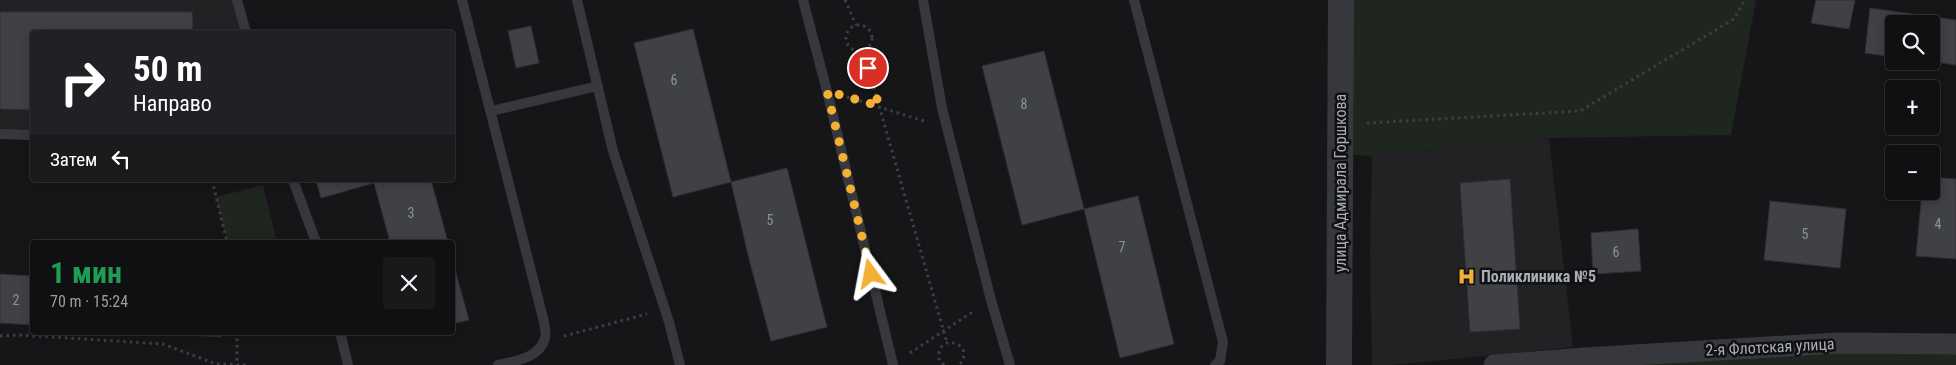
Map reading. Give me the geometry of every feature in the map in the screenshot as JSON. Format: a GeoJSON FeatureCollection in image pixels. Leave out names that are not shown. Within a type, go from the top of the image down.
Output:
{"type":"FeatureCollection","features":[{"type":"Feature","properties":{"kind":"street","name":"улица Адмирала Горшкова"},"geometry":{"type":"LineString","coordinates":[[1339,365],[1341,0]]}},
{"type":"Feature","properties":{"kind":"street","name":"2-я Флотская улица"},"geometry":{"type":"LineString","coordinates":[[1494,365],[1837,343],[1956,344]]}},
{"type":"Feature","properties":{"kind":"lane"},"geometry":{"type":"LineString","coordinates":[[237,0],[245,30]]}},
{"type":"Feature","properties":{"kind":"lane"},"geometry":{"type":"LineString","coordinates":[[462,0],[543,318],[546,337],[540,350],[523,358],[498,365]]}},
{"type":"Feature","properties":{"kind":"lane"},"geometry":{"type":"LineString","coordinates":[[577,0],[613,152],[680,365]]}},
{"type":"Feature","properties":{"kind":"lane"},"geometry":{"type":"LineString","coordinates":[[803,0],[827,91],[893,365]]}},
{"type":"Feature","properties":{"kind":"lane"},"geometry":{"type":"LineString","coordinates":[[923,0],[942,108],[991,300],[1010,365]]}},
{"type":"Feature","properties":{"kind":"lane"},"geometry":{"type":"LineString","coordinates":[[1134,0],[1223,342],[1220,361],[1216,365]]}},
{"type":"Feature","properties":{"kind":"lane"},"geometry":{"type":"LineString","coordinates":[[491,111],[598,86]]}},
{"type":"Feature","properties":{"kind":"lane"},"geometry":{"type":"LineString","coordinates":[[0,134],[30,135]]}},
{"type":"Feature","properties":{"kind":"lane"},"geometry":{"type":"LineString","coordinates":[[294,182],[315,240]]}},
{"type":"Feature","properties":{"kind":"lane"},"geometry":{"type":"LineString","coordinates":[[341,335],[348,365]]}},
{"type":"Feature","properties":{"kind":"path"},"geometry":{"type":"LineString","coordinates":[[845,0],[856,25]]}},
{"type":"Feature","properties":{"kind":"path"},"geometry":{"type":"LineString","coordinates":[[1341,124],[1580,111],[1734,19],[1745,0]]}},
{"type":"Feature","properties":{"kind":"path"},"geometry":{"type":"LineString","coordinates":[[856,25],[863,26],[871,33],[870,44],[863,50],[855,50],[847,42],[848,31],[856,25]]}},
{"type":"Feature","properties":{"kind":"path"},"geometry":{"type":"LineString","coordinates":[[863,50],[947,343]]}},
{"type":"Feature","properties":{"kind":"path"},"geometry":{"type":"LineString","coordinates":[[827,91],[929,122]]}},
{"type":"Feature","properties":{"kind":"path"},"geometry":{"type":"LineString","coordinates":[[212,182],[226,240]]}},
{"type":"Feature","properties":{"kind":"path"},"geometry":{"type":"LineString","coordinates":[[908,355],[991,300]]}},
{"type":"Feature","properties":{"kind":"path"},"geometry":{"type":"LineString","coordinates":[[544,342],[664,310]]}},
{"type":"Feature","properties":{"kind":"path"},"geometry":{"type":"LineString","coordinates":[[0,336],[19,335],[163,344],[216,364],[247,365]]}},
{"type":"Feature","properties":{"kind":"path"},"geometry":{"type":"LineString","coordinates":[[237,335],[238,365]]}},
{"type":"Feature","properties":{"kind":"path"},"geometry":{"type":"LineString","coordinates":[[944,365],[939,359],[938,354],[940,348],[947,343],[955,343],[962,348],[963,359],[958,365]]}},
{"type":"Feature","properties":{"kind":"shaded area"},"geometry":{"type":"Polygon","coordinates":[[[0,0],[237,0],[245,30],[30,30],[30,135],[0,134],[0,0]]]}},
{"type":"Feature","properties":{"kind":"shaded area"},"geometry":{"type":"Polygon","coordinates":[[[1342,0],[1756,0],[1731,135],[1549,138],[1372,156],[1340,154],[1342,0]]]}},
{"type":"Feature","properties":{"kind":"shaded area","name":"Поликлиника №5"},"geometry":{"type":"Polygon","coordinates":[[[1549,138],[1573,347],[1391,365],[1372,365],[1370,250],[1372,156],[1549,138]]]}},
{"type":"Feature","properties":{"kind":"shaded area"},"geometry":{"type":"Polygon","coordinates":[[[263,185],[277,240],[227,240],[216,197],[263,185]]]}},
{"type":"Feature","properties":{"kind":"shaded area"},"geometry":{"type":"Polygon","coordinates":[[[1956,344],[1956,365],[1494,365],[1956,344]]]}},
{"type":"Feature","properties":{"kind":"building"},"geometry":{"type":"Polygon","coordinates":[[[1816,0],[1855,0],[1849,29],[1811,23],[1816,0]]]}},
{"type":"Feature","properties":{"kind":"building"},"geometry":{"type":"Polygon","coordinates":[[[1870,8],[1920,15],[1885,15],[1885,56],[1865,53],[1870,8]]]}},
{"type":"Feature","properties":{"kind":"building"},"geometry":{"type":"Polygon","coordinates":[[[0,12],[192,12],[193,30],[30,30],[30,110],[0,109],[0,12]]]}},
{"type":"Feature","properties":{"kind":"building"},"geometry":{"type":"Polygon","coordinates":[[[1940,18],[1956,20],[1956,65],[1940,63],[1940,18]]]}},
{"type":"Feature","properties":{"kind":"building"},"geometry":{"type":"Polygon","coordinates":[[[531,26],[539,63],[516,68],[508,31],[531,26]]]}},
{"type":"Feature","properties":{"kind":"building"},"geometry":{"type":"Polygon","coordinates":[[[693,29],[731,182],[673,197],[634,43],[693,29]]]}},
{"type":"Feature","properties":{"kind":"building"},"geometry":{"type":"Polygon","coordinates":[[[1044,51],[1084,209],[1022,225],[982,66],[1044,51]]]}},
{"type":"Feature","properties":{"kind":"building"},"geometry":{"type":"Polygon","coordinates":[[[787,168],[827,327],[771,341],[731,182],[787,168]]]}},
{"type":"Feature","properties":{"kind":"building"},"geometry":{"type":"Polygon","coordinates":[[[1940,178],[1956,179],[1956,259],[1916,256],[1921,200],[1940,200],[1940,178]]]}},
{"type":"Feature","properties":{"kind":"building"},"geometry":{"type":"Polygon","coordinates":[[[1510,179],[1520,329],[1470,332],[1460,183],[1510,179]]]}},
{"type":"Feature","properties":{"kind":"building"},"geometry":{"type":"Polygon","coordinates":[[[317,182],[374,183],[321,198],[317,182]]]}},
{"type":"Feature","properties":{"kind":"building"},"geometry":{"type":"Polygon","coordinates":[[[432,182],[447,240],[389,240],[374,183],[432,182]]]}},
{"type":"Feature","properties":{"kind":"building"},"geometry":{"type":"Polygon","coordinates":[[[1138,196],[1174,344],[1120,358],[1084,209],[1138,196]]]}},
{"type":"Feature","properties":{"kind":"building"},"geometry":{"type":"Polygon","coordinates":[[[1770,201],[1846,209],[1840,268],[1764,260],[1770,201]]]}},
{"type":"Feature","properties":{"kind":"building"},"geometry":{"type":"Polygon","coordinates":[[[1638,229],[1641,271],[1593,274],[1591,233],[1638,229]]]}},
{"type":"Feature","properties":{"kind":"building"},"geometry":{"type":"Polygon","coordinates":[[[455,270],[469,320],[455,323],[455,270]]]}},
{"type":"Feature","properties":{"kind":"building"},"geometry":{"type":"Polygon","coordinates":[[[0,274],[30,276],[30,325],[0,323],[0,274]]]}},
{"type":"Feature","properties":{"kind":"building"},"geometry":{"type":"Polygon","coordinates":[[[191,335],[221,335],[221,337],[191,335]]]}},
{"type":"Feature","properties":{"kind":"place","name":"Поликлиника №5"},"geometry":{"type":"Point","coordinates":[1467,276]}},
{"type":"Feature","properties":{"kind":"route"},"geometry":{"type":"LineString","coordinates":[[868,68],[879,106],[827,91],[871,274]]}}]}
